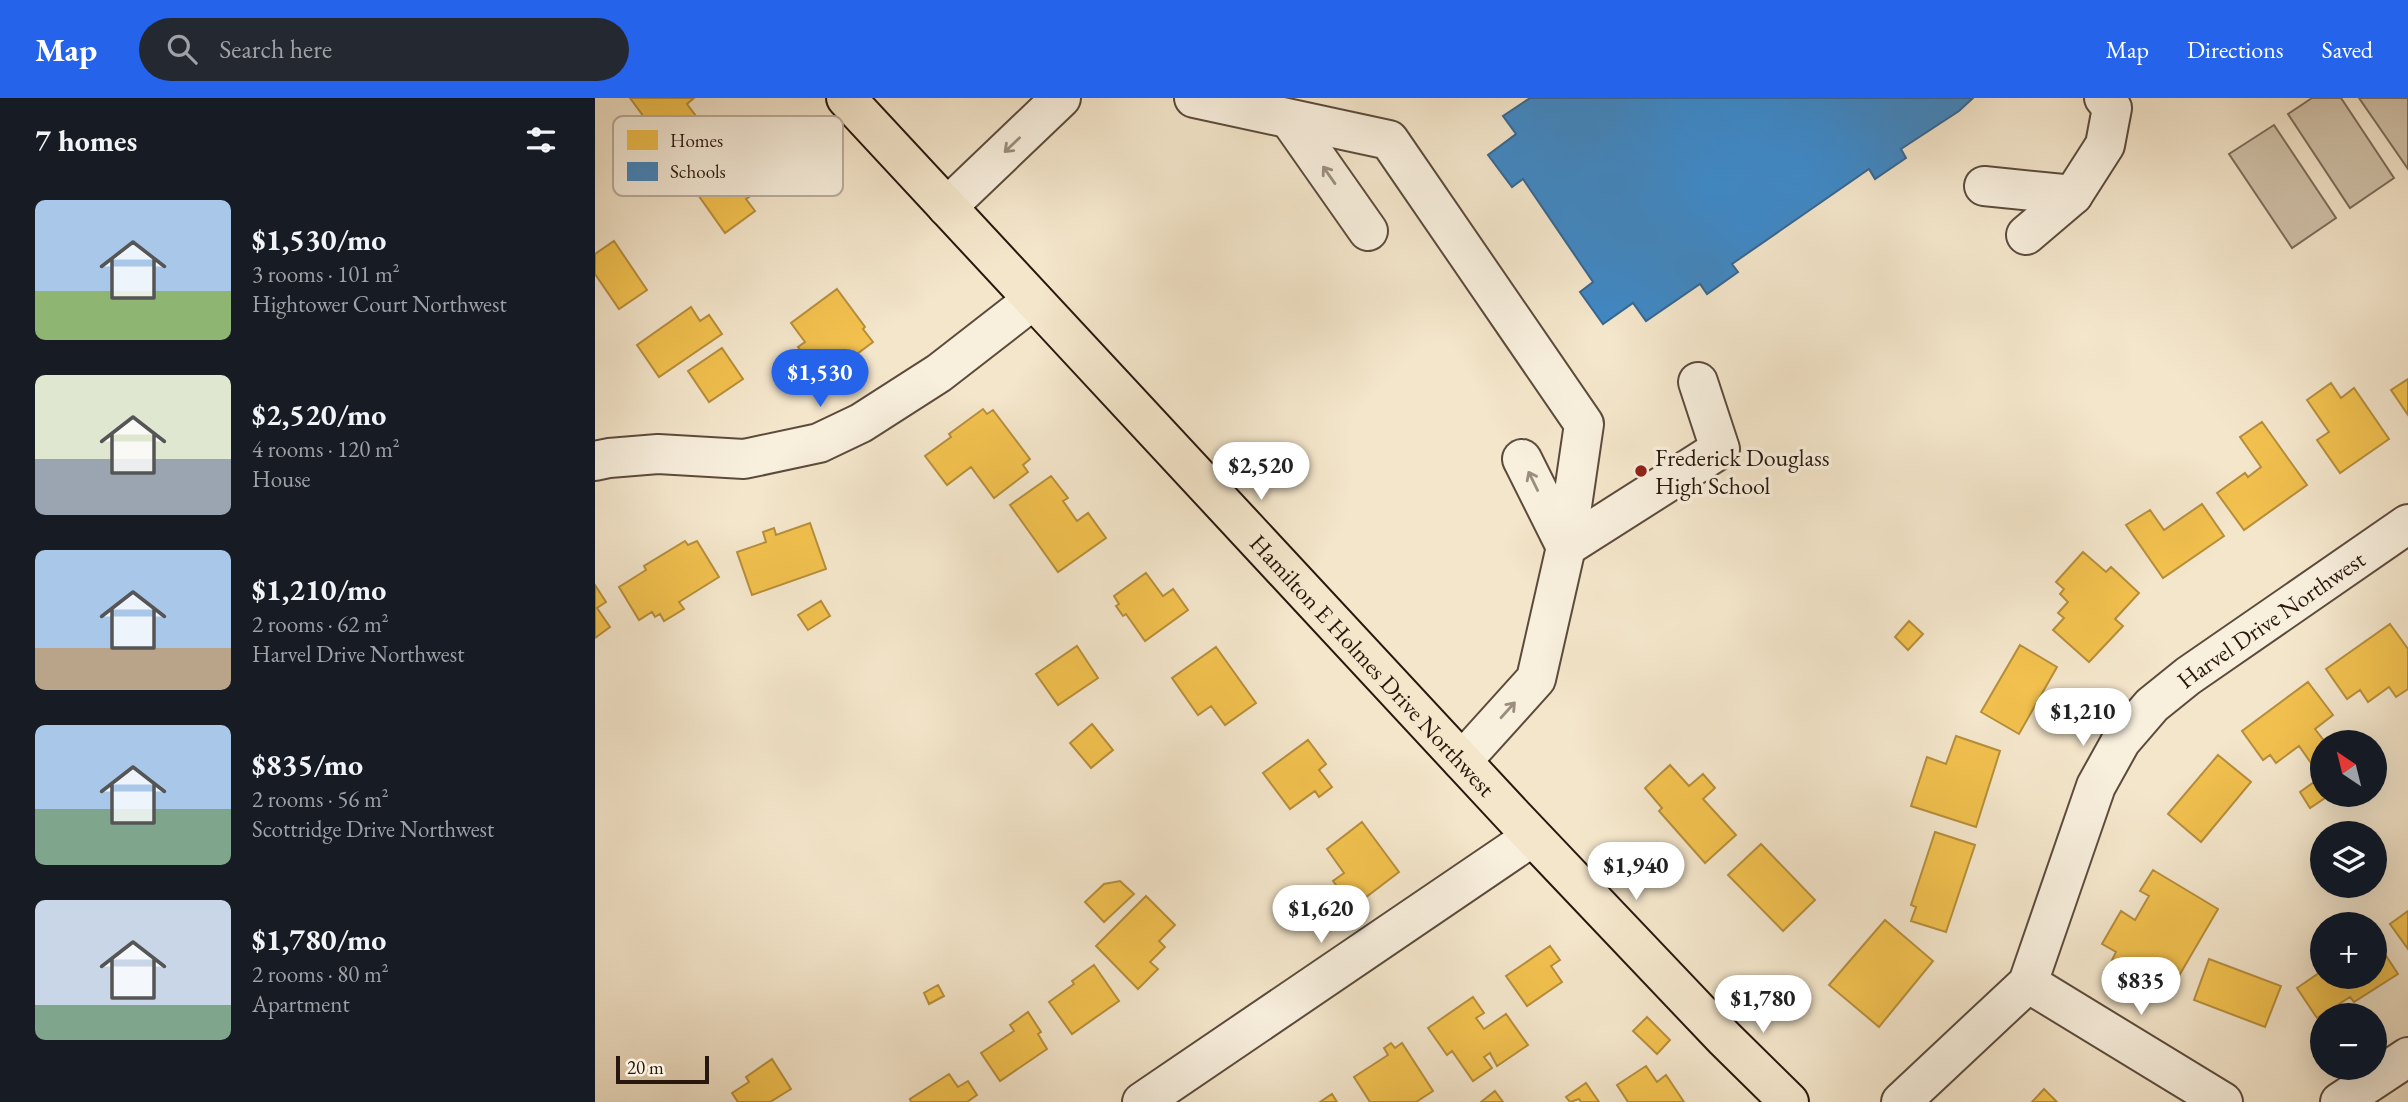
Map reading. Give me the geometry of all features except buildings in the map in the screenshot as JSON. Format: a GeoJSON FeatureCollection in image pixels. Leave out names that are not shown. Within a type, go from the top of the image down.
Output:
{"type":"FeatureCollection","features":[{"type":"Feature","properties":{"kind":"main road","name":"Hamilton E Holmes Drive Northwest"},"geometry":{"type":"LineString","coordinates":[[846,98],[1532,837],[1724,1038],[1789,1102]]}},
{"type":"Feature","properties":{"kind":"street"},"geometry":{"type":"LineString","coordinates":[[947,207],[1061,98]]}},
{"type":"Feature","properties":{"kind":"street"},"geometry":{"type":"LineString","coordinates":[[1194,98],[1389,140],[1584,424],[1566,547],[1536,679],[1462,761]]}},
{"type":"Feature","properties":{"kind":"street"},"geometry":{"type":"LineString","coordinates":[[2026,235],[2073,195],[2105,145],[2112,108],[2104,98]]}},
{"type":"Feature","properties":{"kind":"street"},"geometry":{"type":"LineString","coordinates":[[1290,120],[1367,231]]}},
{"type":"Feature","properties":{"kind":"street"},"geometry":{"type":"LineString","coordinates":[[1984,186],[2073,195]]}},
{"type":"Feature","properties":{"kind":"street"},"geometry":{"type":"LineString","coordinates":[[595,461],[658,454],[744,459],[818,443],[861,423],[939,373],[1033,300]]}},
{"type":"Feature","properties":{"kind":"street"},"geometry":{"type":"LineString","coordinates":[[1566,547],[1720,449],[1698,382]]}},
{"type":"Feature","properties":{"kind":"street"},"geometry":{"type":"LineString","coordinates":[[1522,459],[1566,547]]}},
{"type":"Feature","properties":{"kind":"street","name":"Harvel Drive Northwest"},"geometry":{"type":"LineString","coordinates":[[1901,1102],[2028,983],[2096,786],[2121,741],[2152,705],[2188,676],[2408,524]]}},
{"type":"Feature","properties":{"kind":"street"},"geometry":{"type":"LineString","coordinates":[[1142,1102],[1532,837]]}},
{"type":"Feature","properties":{"kind":"street"},"geometry":{"type":"LineString","coordinates":[[2028,983],[2223,1102]]}},
{"type":"Feature","properties":{"kind":"street"},"geometry":{"type":"LineString","coordinates":[[2340,1102],[2408,1057]]}},
{"type":"Feature","properties":{"kind":"shaded area"},"geometry":{"type":"Polygon","coordinates":[[[2312,98],[2341,98],[2394,178],[2350,208],[2288,114],[2312,98]]]}},
{"type":"Feature","properties":{"kind":"shaded area"},"geometry":{"type":"Polygon","coordinates":[[[2359,98],[2408,98],[2408,169],[2359,98]]]}},
{"type":"Feature","properties":{"kind":"shaded area"},"geometry":{"type":"Polygon","coordinates":[[[2274,125],[2336,218],[2292,248],[2229,154],[2274,125]]]}},
{"type":"Feature","properties":{"kind":"place","name":"Frederick Douglass High School"},"geometry":{"type":"Point","coordinates":[1641,471]}}]}
